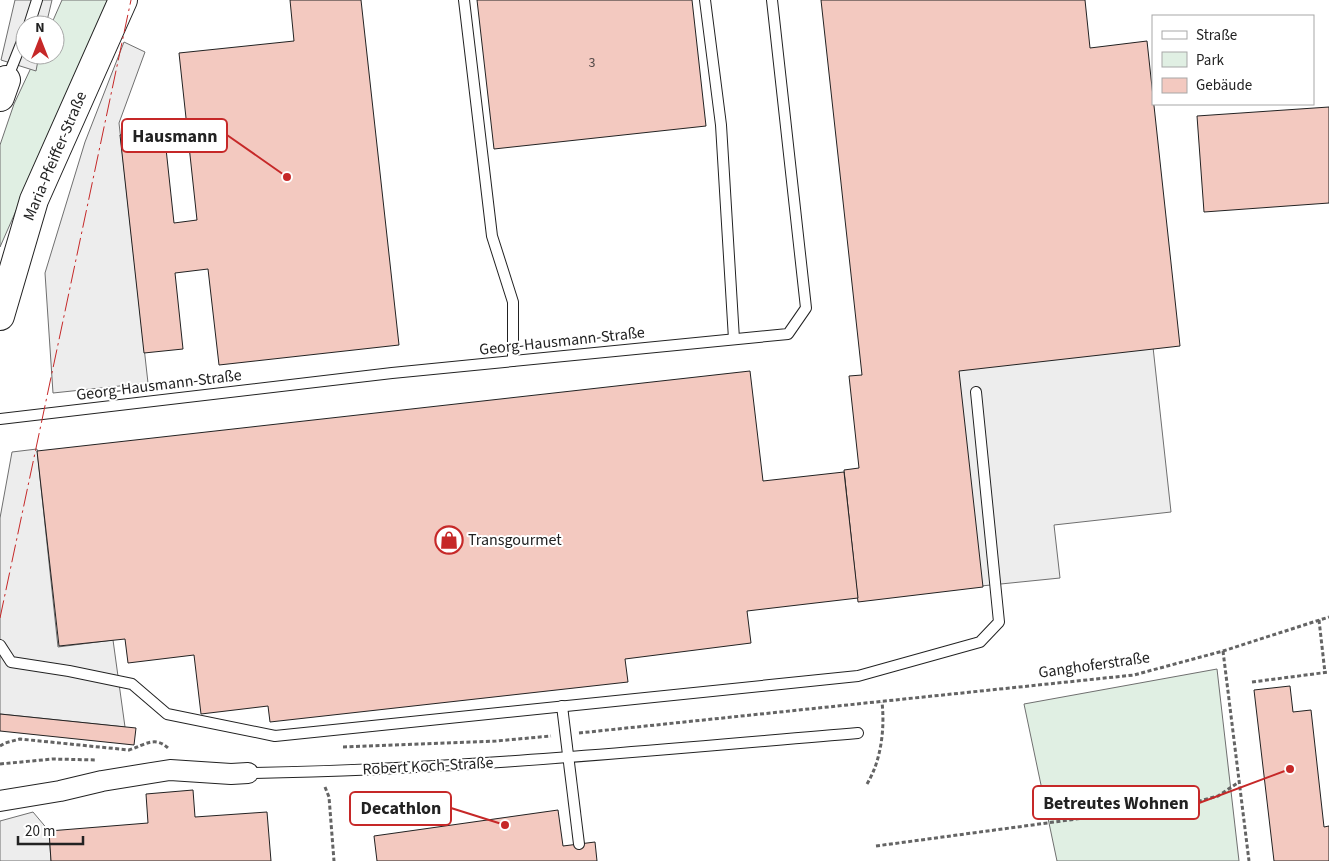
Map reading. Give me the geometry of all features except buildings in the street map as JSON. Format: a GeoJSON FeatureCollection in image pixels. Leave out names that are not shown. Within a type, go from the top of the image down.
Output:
{"type":"FeatureCollection","features":[{"type":"Feature","properties":{"kind":"main road","name":"Maria-Pfeiffer-Straße"},"geometry":{"type":"LineString","coordinates":[[0,316],[34,200],[123,0]]}},
{"type":"Feature","properties":{"kind":"street","name":"Robert Koch-Straße"},"geometry":{"type":"LineString","coordinates":[[0,801],[170,770],[231,774],[248,773]]}},
{"type":"Feature","properties":{"kind":"lane"},"geometry":{"type":"LineString","coordinates":[[32,15],[37,0]]}},
{"type":"Feature","properties":{"kind":"lane"},"geometry":{"type":"LineString","coordinates":[[464,0],[492,236],[513,302],[513,361]]}},
{"type":"Feature","properties":{"kind":"lane"},"geometry":{"type":"LineString","coordinates":[[705,0],[722,125],[734,339]]}},
{"type":"Feature","properties":{"kind":"lane","name":"Georg-Hausmann-Straße"},"geometry":{"type":"LineString","coordinates":[[0,419],[392,373],[788,334],[806,308],[772,0]]}},
{"type":"Feature","properties":{"kind":"lane"},"geometry":{"type":"LineString","coordinates":[[3,88],[15,59]]}},
{"type":"Feature","properties":{"kind":"lane"},"geometry":{"type":"LineString","coordinates":[[0,645],[11,662],[69,671],[132,684],[167,714],[275,736],[858,676],[980,642],[999,622],[976,392]]}},
{"type":"Feature","properties":{"kind":"lane"},"geometry":{"type":"LineString","coordinates":[[562,706],[579,844]]}},
{"type":"Feature","properties":{"kind":"lane","name":"Robert Koch-Straße"},"geometry":{"type":"LineString","coordinates":[[248,773],[320,772],[568,756],[858,733]]}},
{"type":"Feature","properties":{"kind":"path","name":"Ganghoferstraße"},"geometry":{"type":"LineString","coordinates":[[337,747],[496,741],[1134,675],[1223,652],[1329,617]]}},
{"type":"Feature","properties":{"kind":"path"},"geometry":{"type":"LineString","coordinates":[[1252,682],[1327,672],[1319,620]]}},
{"type":"Feature","properties":{"kind":"path"},"geometry":{"type":"LineString","coordinates":[[1223,652],[1249,861]]}},
{"type":"Feature","properties":{"kind":"path"},"geometry":{"type":"LineString","coordinates":[[867,784],[875,772],[881,742],[884,716],[882,702]]}},
{"type":"Feature","properties":{"kind":"path"},"geometry":{"type":"LineString","coordinates":[[0,746],[20,739],[129,750],[152,741],[160,742],[171,752]]}},
{"type":"Feature","properties":{"kind":"path"},"geometry":{"type":"LineString","coordinates":[[1,764],[52,759],[98,760]]}},
{"type":"Feature","properties":{"kind":"path"},"geometry":{"type":"LineString","coordinates":[[320,772],[329,797],[334,861]]}},
{"type":"Feature","properties":{"kind":"path"},"geometry":{"type":"LineString","coordinates":[[876,846],[1188,804],[1218,796],[1239,782]]}},
{"type":"Feature","properties":{"kind":"green space"},"geometry":{"type":"Polygon","coordinates":[[[62,0],[109,0],[0,247],[0,145],[14,104],[32,65],[65,65],[65,15],[55,15],[62,0]]]}},
{"type":"Feature","properties":{"kind":"green space"},"geometry":{"type":"Polygon","coordinates":[[[1217,669],[1239,861],[1057,861],[1024,704],[1217,669]]]}},
{"type":"Feature","properties":{"kind":"shaded area"},"geometry":{"type":"Polygon","coordinates":[[[15,0],[52,0],[48,15],[15,15],[15,64],[1,60],[15,0]]]}},
{"type":"Feature","properties":{"kind":"shaded area"},"geometry":{"type":"Polygon","coordinates":[[[124,42],[145,52],[119,123],[148,383],[53,393],[45,273],[85,142],[124,42]]]}},
{"type":"Feature","properties":{"kind":"shaded area"},"geometry":{"type":"Polygon","coordinates":[[[17,65],[37,65],[36,71],[17,65]]]}},
{"type":"Feature","properties":{"kind":"shaded area"},"geometry":{"type":"Polygon","coordinates":[[[1153,347],[1171,512],[1054,525],[1060,578],[981,586],[958,368],[1153,347]]]}},
{"type":"Feature","properties":{"kind":"shaded area"},"geometry":{"type":"Polygon","coordinates":[[[37,449],[58,647],[113,640],[125,727],[0,714],[0,518],[12,452],[37,449]]]}},
{"type":"Feature","properties":{"kind":"shaded area"},"geometry":{"type":"Polygon","coordinates":[[[33,812],[49,831],[51,861],[0,861],[0,821],[33,812]]]}},
{"type":"Feature","properties":{"kind":"power"},"geometry":{"type":"LineString","coordinates":[[0,618],[131,0]]}},
{"type":"Feature","properties":{"kind":"place","name":"Hausmann"},"geometry":{"type":"Point","coordinates":[287,177]}},
{"type":"Feature","properties":{"kind":"place","name":"Transgourmet"},"geometry":{"type":"Point","coordinates":[449,540]}},
{"type":"Feature","properties":{"kind":"place","name":"Betreutes Wohnen"},"geometry":{"type":"Point","coordinates":[1290,769]}},
{"type":"Feature","properties":{"kind":"place","name":"Decathlon"},"geometry":{"type":"Point","coordinates":[505,825]}}]}
